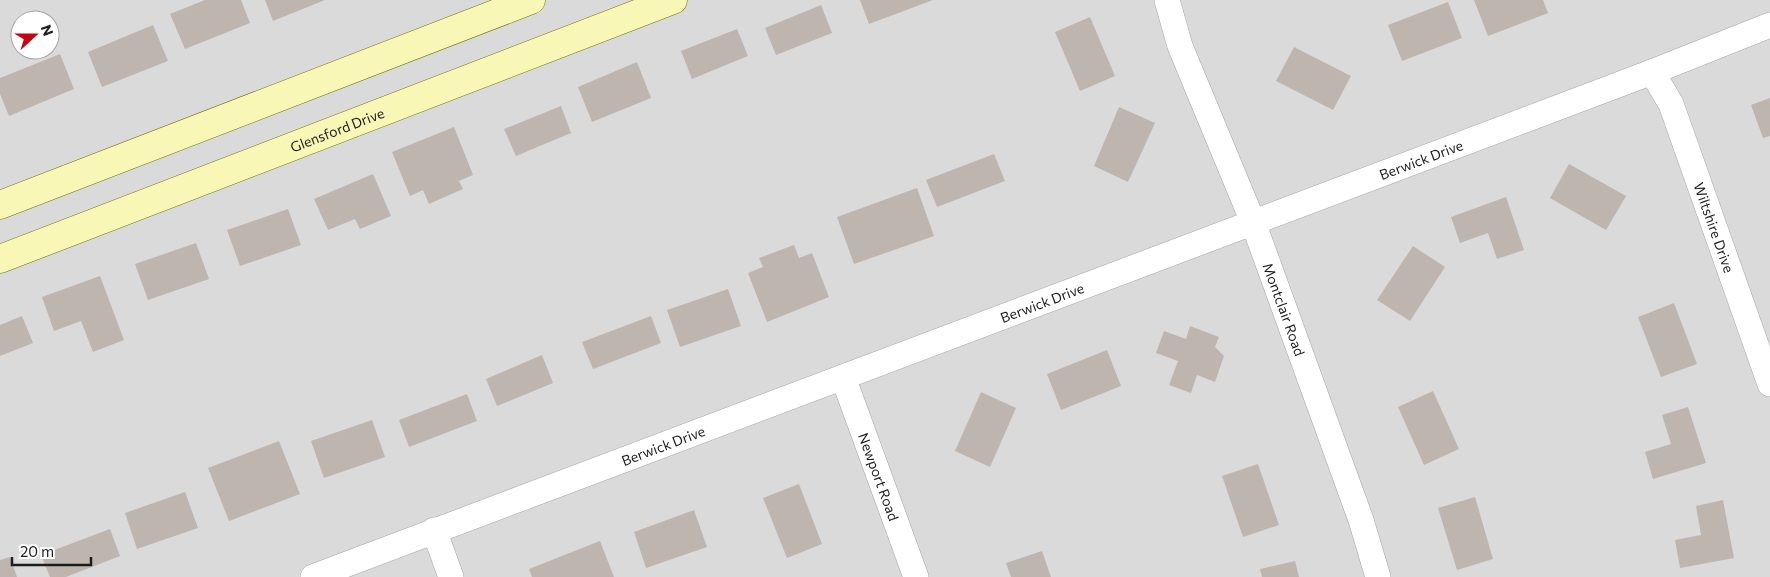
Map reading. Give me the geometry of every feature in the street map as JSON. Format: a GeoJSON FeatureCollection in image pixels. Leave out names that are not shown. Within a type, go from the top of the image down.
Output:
{"type":"FeatureCollection","features":[{"type":"Feature","properties":{"kind":"main road"},"geometry":{"type":"LineString","coordinates":[[0,205],[531,0]]}},
{"type":"Feature","properties":{"kind":"main road","name":"Glensford Drive"},"geometry":{"type":"LineString","coordinates":[[0,259],[673,0]]}},
{"type":"Feature","properties":{"kind":"street","name":"Montclair Road"},"geometry":{"type":"LineString","coordinates":[[1154,0],[1180,46]]}},
{"type":"Feature","properties":{"kind":"street","name":"Montclair Road"},"geometry":{"type":"LineString","coordinates":[[1167,0],[1180,46],[1253,222],[1361,520],[1378,577]]}},
{"type":"Feature","properties":{"kind":"street","name":"Berwick Drive"},"geometry":{"type":"LineString","coordinates":[[313,577],[1652,72],[1770,25]]}},
{"type":"Feature","properties":{"kind":"street","name":"Wiltshire Drive"},"geometry":{"type":"LineString","coordinates":[[1652,72],[1671,104],[1770,384]]}},
{"type":"Feature","properties":{"kind":"street","name":"Newport Road"},"geometry":{"type":"LineString","coordinates":[[843,377],[916,577]]}},
{"type":"Feature","properties":{"kind":"street"},"geometry":{"type":"LineString","coordinates":[[434,530],[451,577]]}},
{"type":"Feature","properties":{"kind":"shaded area"},"geometry":{"type":"Polygon","coordinates":[[[0,0],[1770,0],[1770,577],[0,577],[0,0]]]}},
{"type":"Feature","properties":{"kind":"building"},"geometry":{"type":"Polygon","coordinates":[[[205,0],[241,0],[250,23],[185,49],[170,14],[205,0]]]}},
{"type":"Feature","properties":{"kind":"building"},"geometry":{"type":"Polygon","coordinates":[[[265,0],[325,0],[273,21],[265,0]]]}},
{"type":"Feature","properties":{"kind":"building"},"geometry":{"type":"Polygon","coordinates":[[[860,0],[933,0],[869,24],[860,0]]]}},
{"type":"Feature","properties":{"kind":"building"},"geometry":{"type":"Polygon","coordinates":[[[1474,0],[1543,0],[1548,13],[1488,36],[1474,0]]]}},
{"type":"Feature","properties":{"kind":"building"},"geometry":{"type":"Polygon","coordinates":[[[1448,2],[1462,38],[1402,61],[1388,25],[1448,2]]]}},
{"type":"Feature","properties":{"kind":"building"},"geometry":{"type":"Polygon","coordinates":[[[821,5],[832,33],[776,55],[765,28],[821,5]]]}},
{"type":"Feature","properties":{"kind":"building"},"geometry":{"type":"Polygon","coordinates":[[[1090,17],[1115,76],[1080,91],[1055,32],[1090,17]]]}},
{"type":"Feature","properties":{"kind":"building"},"geometry":{"type":"Polygon","coordinates":[[[153,25],[168,61],[102,87],[88,52],[153,25]]]}},
{"type":"Feature","properties":{"kind":"building"},"geometry":{"type":"Polygon","coordinates":[[[737,29],[748,56],[692,79],[681,51],[737,29]]]}},
{"type":"Feature","properties":{"kind":"building"},"geometry":{"type":"Polygon","coordinates":[[[1294,47],[1351,76],[1333,110],[1276,81],[1294,47]]]}},
{"type":"Feature","properties":{"kind":"building"},"geometry":{"type":"Polygon","coordinates":[[[60,54],[74,89],[9,116],[0,94],[0,78],[45,60],[60,60],[60,54]]]}},
{"type":"Feature","properties":{"kind":"building"},"geometry":{"type":"Polygon","coordinates":[[[637,62],[651,98],[592,122],[578,87],[637,62]]]}},
{"type":"Feature","properties":{"kind":"building"},"geometry":{"type":"Polygon","coordinates":[[[1770,98],[1770,136],[1763,138],[1751,105],[1770,98]]]}},
{"type":"Feature","properties":{"kind":"building"},"geometry":{"type":"Polygon","coordinates":[[[561,106],[571,133],[516,156],[504,129],[561,106]]]}},
{"type":"Feature","properties":{"kind":"building"},"geometry":{"type":"Polygon","coordinates":[[[1119,107],[1155,123],[1128,182],[1094,166],[1119,107]]]}},
{"type":"Feature","properties":{"kind":"building"},"geometry":{"type":"Polygon","coordinates":[[[454,127],[473,175],[459,181],[463,189],[429,204],[423,190],[410,196],[392,152],[454,127]]]}},
{"type":"Feature","properties":{"kind":"building"},"geometry":{"type":"Polygon","coordinates":[[[994,154],[1005,181],[937,207],[926,180],[994,154]]]}},
{"type":"Feature","properties":{"kind":"building"},"geometry":{"type":"Polygon","coordinates":[[[1569,164],[1626,196],[1606,230],[1550,198],[1569,164]]]}},
{"type":"Feature","properties":{"kind":"building"},"geometry":{"type":"Polygon","coordinates":[[[373,174],[391,216],[360,229],[355,219],[328,230],[314,199],[373,174]]]}},
{"type":"Feature","properties":{"kind":"building"},"geometry":{"type":"Polygon","coordinates":[[[917,188],[934,236],[854,264],[837,217],[917,188]]]}},
{"type":"Feature","properties":{"kind":"building"},"geometry":{"type":"Polygon","coordinates":[[[1506,197],[1524,250],[1497,259],[1488,233],[1460,243],[1451,217],[1506,197]]]}},
{"type":"Feature","properties":{"kind":"building"},"geometry":{"type":"Polygon","coordinates":[[[288,209],[301,245],[240,266],[227,230],[288,209]]]}},
{"type":"Feature","properties":{"kind":"building"},"geometry":{"type":"Polygon","coordinates":[[[196,243],[209,279],[148,300],[135,264],[196,243]]]}},
{"type":"Feature","properties":{"kind":"building"},"geometry":{"type":"Polygon","coordinates":[[[794,245],[799,258],[812,253],[829,297],[767,322],[748,273],[763,267],[759,258],[794,245]]]}},
{"type":"Feature","properties":{"kind":"building"},"geometry":{"type":"Polygon","coordinates":[[[1413,246],[1445,267],[1410,321],[1377,300],[1413,246]]]}},
{"type":"Feature","properties":{"kind":"building"},"geometry":{"type":"Polygon","coordinates":[[[100,276],[124,340],[93,352],[81,321],[54,331],[42,297],[100,276]]]}},
{"type":"Feature","properties":{"kind":"building"},"geometry":{"type":"Polygon","coordinates":[[[728,289],[741,326],[680,347],[667,310],[728,289]]]}},
{"type":"Feature","properties":{"kind":"building"},"geometry":{"type":"Polygon","coordinates":[[[1674,303],[1697,364],[1661,377],[1638,317],[1674,303]]]}},
{"type":"Feature","properties":{"kind":"building"},"geometry":{"type":"Polygon","coordinates":[[[22,316],[33,343],[0,356],[0,325],[22,316]]]}},
{"type":"Feature","properties":{"kind":"building"},"geometry":{"type":"Polygon","coordinates":[[[651,316],[661,343],[593,369],[582,342],[651,316]]]}},
{"type":"Feature","properties":{"kind":"building"},"geometry":{"type":"Polygon","coordinates":[[[1190,326],[1219,337],[1215,347],[1224,356],[1215,382],[1197,375],[1191,393],[1169,385],[1178,361],[1156,353],[1164,331],[1186,339],[1190,326]]]}},
{"type":"Feature","properties":{"kind":"building"},"geometry":{"type":"Polygon","coordinates":[[[1107,350],[1121,386],[1061,410],[1047,374],[1107,350]]]}},
{"type":"Feature","properties":{"kind":"building"},"geometry":{"type":"Polygon","coordinates":[[[542,355],[553,383],[497,406],[486,379],[542,355]]]}},
{"type":"Feature","properties":{"kind":"building"},"geometry":{"type":"Polygon","coordinates":[[[1433,391],[1459,449],[1424,465],[1398,407],[1433,391]]]}},
{"type":"Feature","properties":{"kind":"building"},"geometry":{"type":"Polygon","coordinates":[[[981,392],[1016,408],[990,467],[955,451],[981,392]]]}},
{"type":"Feature","properties":{"kind":"building"},"geometry":{"type":"Polygon","coordinates":[[[467,394],[477,421],[409,447],[399,420],[467,394]]]}},
{"type":"Feature","properties":{"kind":"building"},"geometry":{"type":"Polygon","coordinates":[[[1688,407],[1706,463],[1653,479],[1645,452],[1671,444],[1662,415],[1688,407]]]}},
{"type":"Feature","properties":{"kind":"building"},"geometry":{"type":"Polygon","coordinates":[[[372,420],[385,457],[324,478],[311,441],[372,420]]]}},
{"type":"Feature","properties":{"kind":"building"},"geometry":{"type":"Polygon","coordinates":[[[279,441],[300,494],[229,521],[208,468],[279,441]]]}},
{"type":"Feature","properties":{"kind":"building"},"geometry":{"type":"Polygon","coordinates":[[[1258,464],[1279,525],[1243,537],[1222,476],[1258,464]]]}},
{"type":"Feature","properties":{"kind":"building"},"geometry":{"type":"Polygon","coordinates":[[[799,484],[822,544],[787,558],[763,498],[799,484]]]}},
{"type":"Feature","properties":{"kind":"building"},"geometry":{"type":"Polygon","coordinates":[[[185,492],[198,528],[137,549],[125,513],[185,492]]]}},
{"type":"Feature","properties":{"kind":"building"},"geometry":{"type":"Polygon","coordinates":[[[1475,497],[1493,559],[1457,570],[1438,508],[1475,497]]]}},
{"type":"Feature","properties":{"kind":"building"},"geometry":{"type":"Polygon","coordinates":[[[1723,500],[1734,558],[1680,568],[1675,540],[1701,535],[1696,506],[1723,500]]]}},
{"type":"Feature","properties":{"kind":"building"},"geometry":{"type":"Polygon","coordinates":[[[694,510],[707,547],[646,568],[634,532],[694,510]]]}},
{"type":"Feature","properties":{"kind":"building"},"geometry":{"type":"Polygon","coordinates":[[[110,529],[120,556],[66,577],[50,577],[41,555],[110,529]]]}},
{"type":"Feature","properties":{"kind":"building"},"geometry":{"type":"Polygon","coordinates":[[[600,541],[614,577],[532,577],[529,569],[600,541]]]}},
{"type":"Feature","properties":{"kind":"building"},"geometry":{"type":"Polygon","coordinates":[[[1042,551],[1051,577],[1011,577],[1006,563],[1042,551]]]}},
{"type":"Feature","properties":{"kind":"building"},"geometry":{"type":"Polygon","coordinates":[[[10,557],[17,577],[0,577],[0,560],[10,557]]]}},
{"type":"Feature","properties":{"kind":"building"},"geometry":{"type":"Polygon","coordinates":[[[1295,561],[1299,577],[1262,577],[1260,569],[1295,561]]]}}]}
